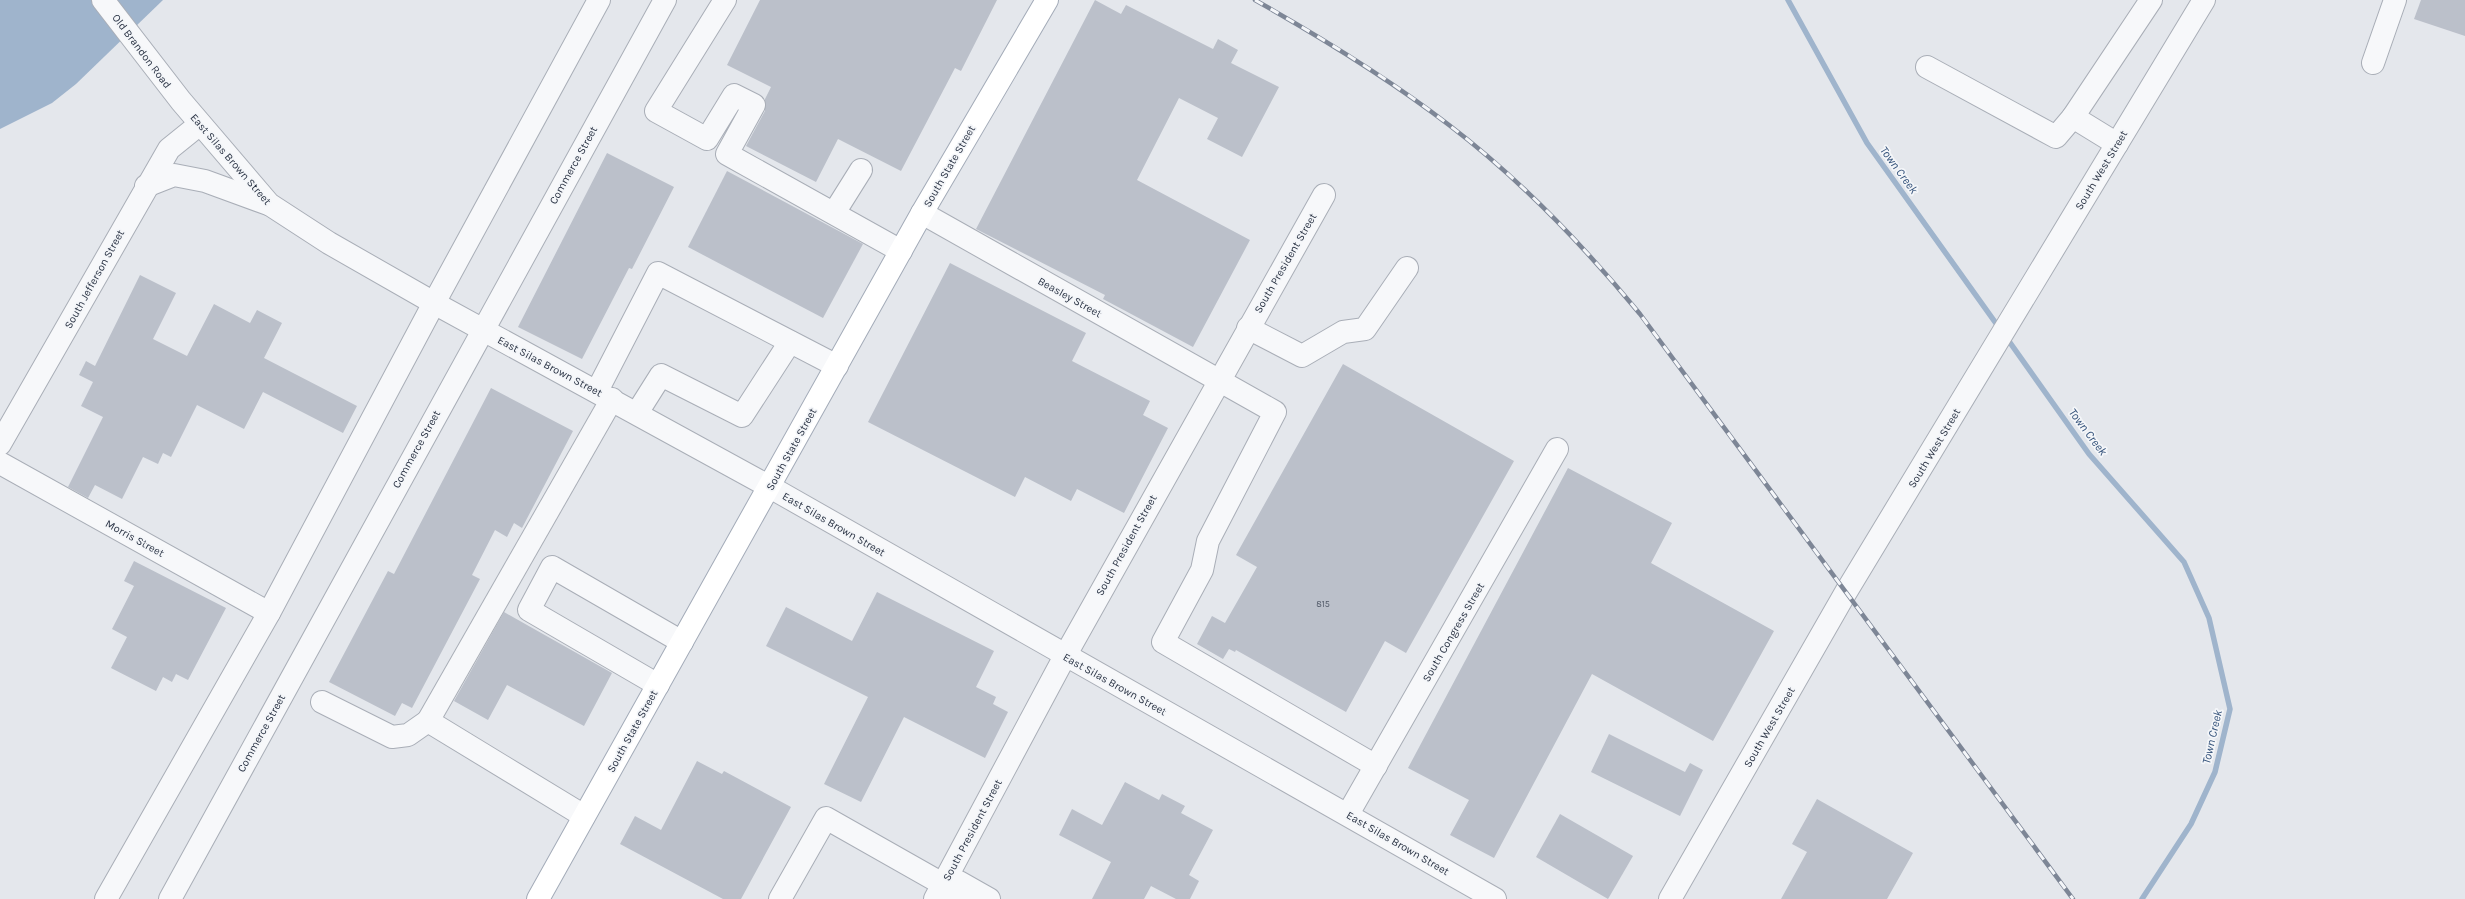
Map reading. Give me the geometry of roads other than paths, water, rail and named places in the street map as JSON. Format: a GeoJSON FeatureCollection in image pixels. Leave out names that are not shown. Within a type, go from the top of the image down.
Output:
{"type":"FeatureCollection","features":[{"type":"Feature","properties":{"kind":"main road","name":"South State Street"},"geometry":{"type":"LineString","coordinates":[[538,899],[770,487],[922,213],[1047,0]]}},
{"type":"Feature","properties":{"kind":"street","name":"Old Brandon Road"},"geometry":{"type":"LineString","coordinates":[[103,0],[181,101]]}},
{"type":"Feature","properties":{"kind":"street"},"geometry":{"type":"LineString","coordinates":[[106,899],[269,613],[434,303],[599,0]]}},
{"type":"Feature","properties":{"kind":"street","name":"Commerce Street"},"geometry":{"type":"LineString","coordinates":[[170,899],[665,0]]}},
{"type":"Feature","properties":{"kind":"street"},"geometry":{"type":"LineString","coordinates":[[725,0],[656,111],[707,139],[734,95],[754,105],[727,154],[901,251]]}},
{"type":"Feature","properties":{"kind":"street"},"geometry":{"type":"LineString","coordinates":[[1927,67],[2056,137],[2073,117],[2151,0]]}},
{"type":"Feature","properties":{"kind":"street","name":"South West Street"},"geometry":{"type":"LineString","coordinates":[[1670,899],[1846,592],[2204,0]]}},
{"type":"Feature","properties":{"kind":"street"},"geometry":{"type":"LineString","coordinates":[[2373,63],[2395,0]]}},
{"type":"Feature","properties":{"kind":"street","name":"East Silas Brown Street"},"geometry":{"type":"LineString","coordinates":[[181,101],[269,204],[329,243],[482,330],[604,395],[770,487],[1065,656],[1348,814],[1495,899]]}},
{"type":"Feature","properties":{"kind":"street"},"geometry":{"type":"LineString","coordinates":[[2073,117],[2117,144]]}},
{"type":"Feature","properties":{"kind":"street","name":"South Jefferson Street"},"geometry":{"type":"LineString","coordinates":[[0,444],[146,186],[169,149],[200,124]]}},
{"type":"Feature","properties":{"kind":"street"},"geometry":{"type":"LineString","coordinates":[[834,213],[861,170]]}},
{"type":"Feature","properties":{"kind":"street"},"geometry":{"type":"LineString","coordinates":[[146,186],[174,175],[205,181],[269,204]]}},
{"type":"Feature","properties":{"kind":"street","name":"South President Street"},"geometry":{"type":"LineString","coordinates":[[942,887],[1065,656],[1218,380],[1324,195]]}},
{"type":"Feature","properties":{"kind":"street","name":"Beasley Street"},"geometry":{"type":"LineString","coordinates":[[922,213],[1276,412],[1208,541],[1202,570],[1163,642],[1376,766]]}},
{"type":"Feature","properties":{"kind":"street"},"geometry":{"type":"LineString","coordinates":[[1248,328],[1302,356],[1343,332],[1365,329],[1407,268]]}},
{"type":"Feature","properties":{"kind":"street"},"geometry":{"type":"LineString","coordinates":[[322,702],[392,737],[408,735],[428,721],[604,395],[658,273],[837,366]]}},
{"type":"Feature","properties":{"kind":"street"},"geometry":{"type":"LineString","coordinates":[[637,413],[660,375],[742,416],[790,342]]}},
{"type":"Feature","properties":{"kind":"street","name":"South Congress Street"},"geometry":{"type":"LineString","coordinates":[[1348,814],[1557,449]]}},
{"type":"Feature","properties":{"kind":"street","name":"Morris Street"},"geometry":{"type":"LineString","coordinates":[[0,463],[269,613]]}},
{"type":"Feature","properties":{"kind":"street"},"geometry":{"type":"LineString","coordinates":[[658,685],[529,610],[552,567],[682,642]]}},
{"type":"Feature","properties":{"kind":"street"},"geometry":{"type":"LineString","coordinates":[[428,721],[584,816]]}},
{"type":"Feature","properties":{"kind":"street"},"geometry":{"type":"LineString","coordinates":[[780,899],[826,818],[942,887],[969,899]]}},
{"type":"Feature","properties":{"kind":"street"},"geometry":{"type":"LineString","coordinates":[[942,887],[989,899]]}},
{"type":"Feature","properties":{"kind":"water"},"geometry":{"type":"Polygon","coordinates":[[[0,0],[163,0],[76,84],[52,103],[0,129],[0,0]]]}},
{"type":"Feature","properties":{"kind":"waterway","name":"Town Creek"},"geometry":{"type":"LineString","coordinates":[[1788,0],[1867,143],[2000,329]]}},
{"type":"Feature","properties":{"kind":"waterway","name":"Town Creek"},"geometry":{"type":"LineString","coordinates":[[2006,337],[2089,454],[2184,562],[2209,618],[2230,709],[2215,772],[2191,824],[2142,899]]}},
{"type":"Feature","properties":{"kind":"railway"},"geometry":{"type":"LineString","coordinates":[[1255,0],[1354,59],[1449,125],[1526,190],[1596,263],[1640,314],[2073,899]]}}]}
